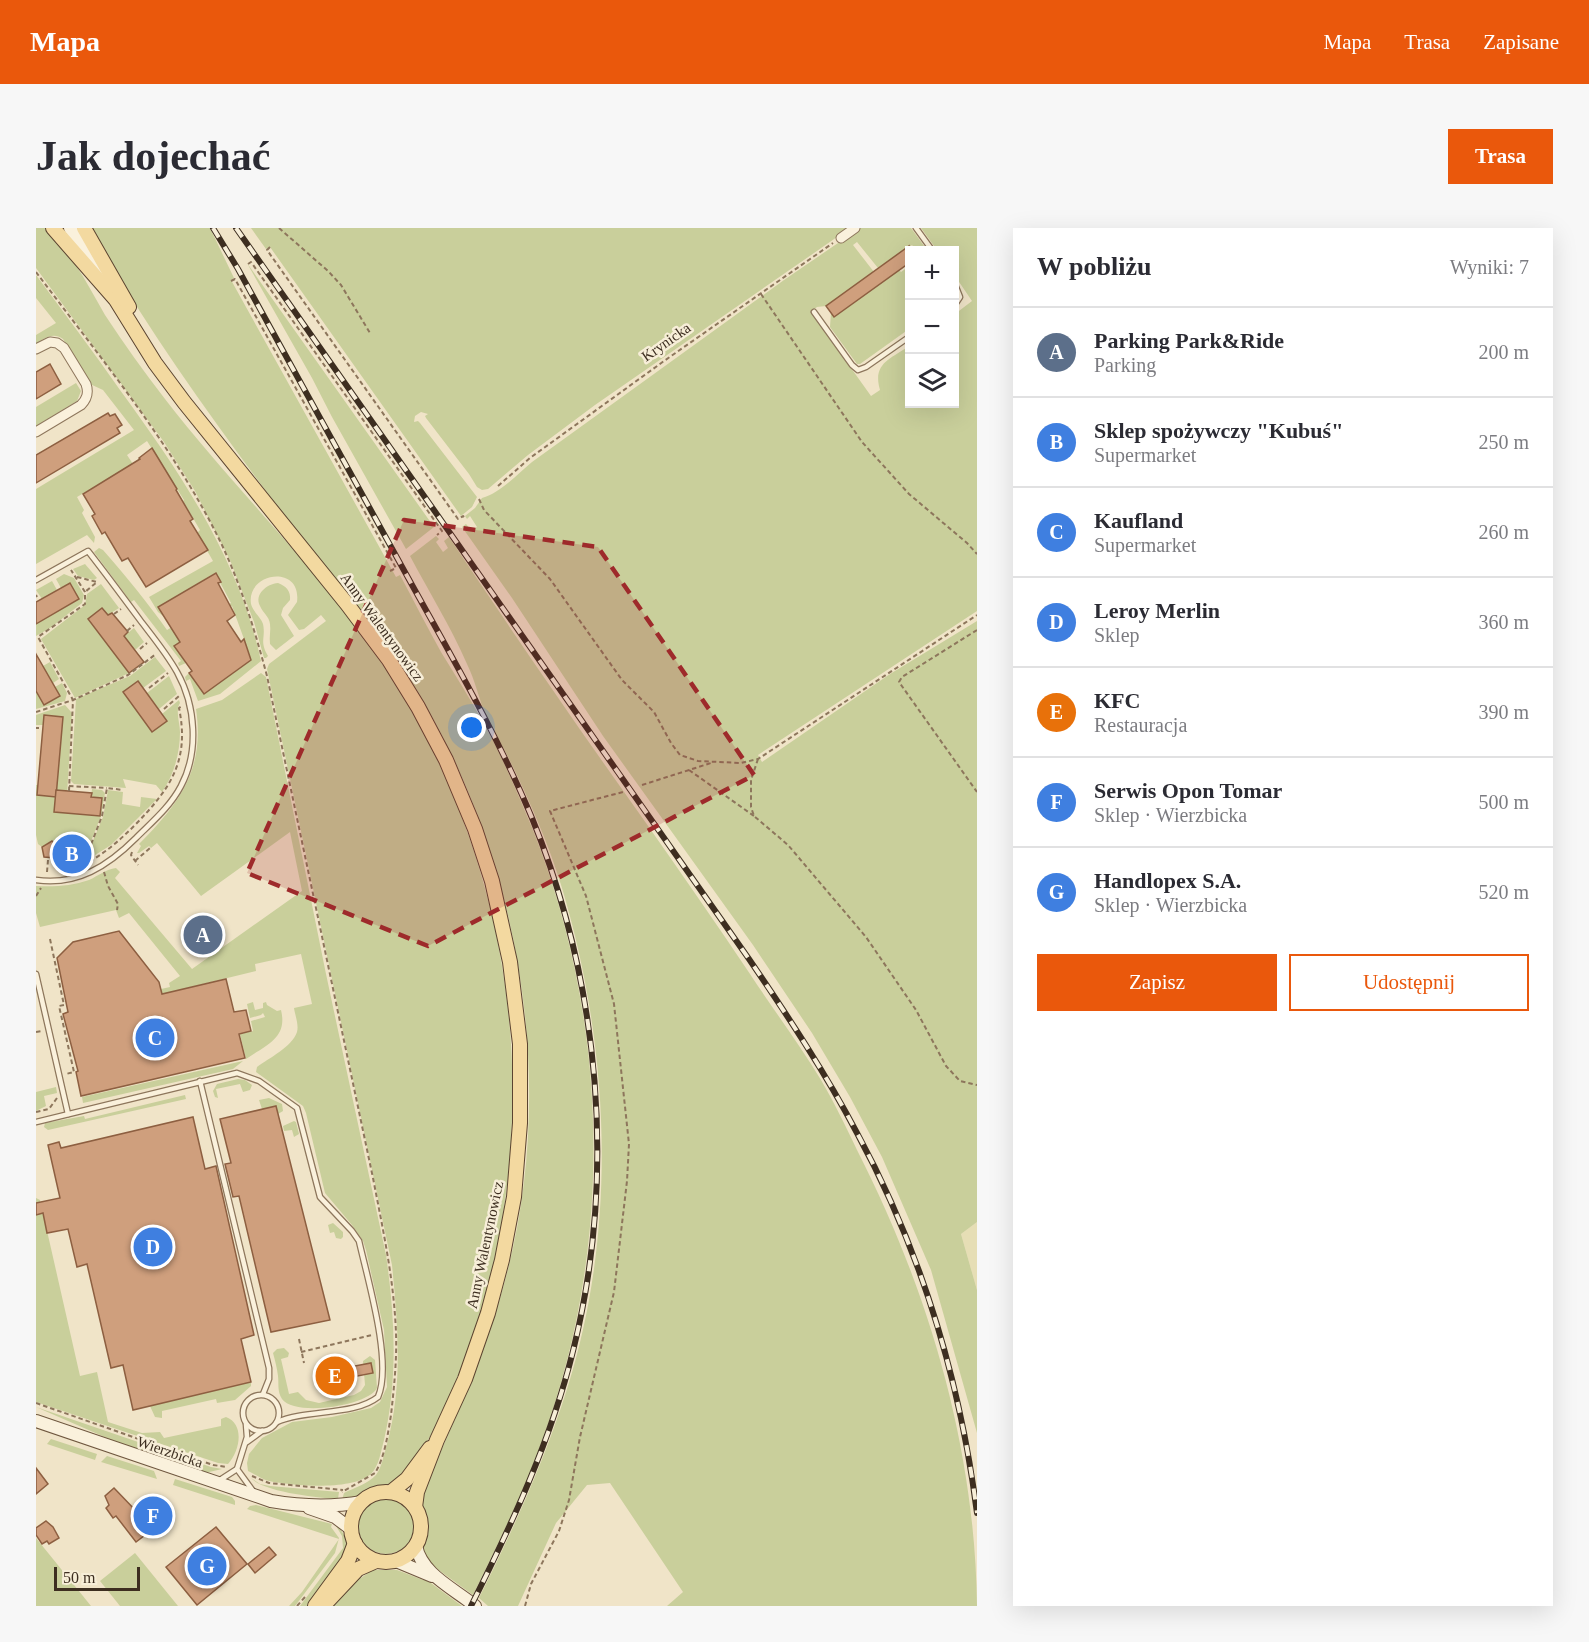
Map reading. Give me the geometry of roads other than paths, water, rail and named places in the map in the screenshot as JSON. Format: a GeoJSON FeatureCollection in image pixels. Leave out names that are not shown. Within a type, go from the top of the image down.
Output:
{"type":"FeatureCollection","features":[{"type":"Feature","properties":{"kind":"main road","name":"Anny Walentynowicz"},"geometry":{"type":"LineString","coordinates":[[53,228],[116,300],[155,363],[189,409],[352,610],[389,660],[418,707],[449,766],[475,829],[494,890],[510,962],[518,1023],[521,1103],[517,1170],[509,1227],[488,1313],[465,1379],[437,1440],[417,1492],[415,1507]]}},
{"type":"Feature","properties":{"kind":"main road","name":"Anny Walentynowicz"},"geometry":{"type":"LineString","coordinates":[[84,228],[140,324],[155,363]]}},
{"type":"Feature","properties":{"kind":"main road","name":"Anny Walentynowicz"},"geometry":{"type":"LineString","coordinates":[[391,1492],[407,1479],[437,1440]]}},
{"type":"Feature","properties":{"kind":"main road"},"geometry":{"type":"LineString","coordinates":[[391,1492],[405,1498],[415,1507],[421,1526],[416,1546],[407,1555],[396,1561],[384,1562],[365,1555],[355,1543],[351,1529],[354,1513],[362,1502],[373,1495],[391,1492]]}},
{"type":"Feature","properties":{"kind":"main road"},"geometry":{"type":"LineString","coordinates":[[311,1600],[348,1561],[355,1543]]}},
{"type":"Feature","properties":{"kind":"main road"},"geometry":{"type":"LineString","coordinates":[[323,1606],[358,1569],[376,1560]]}},
{"type":"Feature","properties":{"kind":"street"},"geometry":{"type":"LineString","coordinates":[[70,228],[116,300]]}},
{"type":"Feature","properties":{"kind":"street"},"geometry":{"type":"LineString","coordinates":[[841,238],[855,228]]}},
{"type":"Feature","properties":{"kind":"street"},"geometry":{"type":"LineString","coordinates":[[36,349],[50,342],[61,345],[86,384],[87,391],[86,399],[81,405],[36,432]]}},
{"type":"Feature","properties":{"kind":"street","name":"Wierzbicka"},"geometry":{"type":"LineString","coordinates":[[36,1421],[208,1481],[335,1517],[351,1529]]}},
{"type":"Feature","properties":{"kind":"street","name":"Wierzbicka"},"geometry":{"type":"LineString","coordinates":[[296,1505],[362,1502]]}},
{"type":"Feature","properties":{"kind":"street"},"geometry":{"type":"LineString","coordinates":[[416,1546],[420,1559],[441,1581],[475,1606]]}},
{"type":"Feature","properties":{"kind":"street"},"geometry":{"type":"LineString","coordinates":[[396,1561],[441,1581]]}},
{"type":"Feature","properties":{"kind":"lane"},"geometry":{"type":"LineString","coordinates":[[916,228],[929,246]]}},
{"type":"Feature","properties":{"kind":"lane"},"geometry":{"type":"LineString","coordinates":[[814,312],[858,370],[866,368],[905,340]]}},
{"type":"Feature","properties":{"kind":"lane"},"geometry":{"type":"LineString","coordinates":[[36,580],[88,551],[179,675],[190,708],[193,731],[189,762],[182,785],[159,816],[132,843],[113,859],[88,874],[55,881],[36,880]]}},
{"type":"Feature","properties":{"kind":"lane"},"geometry":{"type":"LineString","coordinates":[[36,974],[68,1114]]}},
{"type":"Feature","properties":{"kind":"lane"},"geometry":{"type":"LineString","coordinates":[[36,1122],[237,1073],[259,1081],[297,1108],[320,1197],[359,1241],[380,1334],[382,1381],[378,1397],[367,1404],[329,1412],[303,1413],[278,1422],[245,1444]]}},
{"type":"Feature","properties":{"kind":"lane"},"geometry":{"type":"LineString","coordinates":[[200,1081],[269,1368],[269,1379],[262,1394]]}},
{"type":"Feature","properties":{"kind":"lane"},"geometry":{"type":"LineString","coordinates":[[208,1481],[222,1479],[237,1469],[247,1431],[244,1405],[249,1399],[262,1394],[270,1396],[279,1407],[278,1422]]}},
{"type":"Feature","properties":{"kind":"lane"},"geometry":{"type":"LineString","coordinates":[[246,1424],[253,1430],[263,1431]]}},
{"type":"Feature","properties":{"kind":"lane"},"geometry":{"type":"LineString","coordinates":[[237,1469],[244,1481],[260,1497]]}},
{"type":"Feature","properties":{"kind":"railway"},"geometry":{"type":"LineString","coordinates":[[213,228],[238,269],[456,664],[504,756],[532,818],[555,882],[573,947],[586,1014],[594,1081],[597,1149],[595,1217],[587,1284],[573,1351],[554,1417],[515,1513],[471,1606]]}},
{"type":"Feature","properties":{"kind":"railway"},"geometry":{"type":"LineString","coordinates":[[236,228],[749,959],[832,1088],[880,1178],[919,1270],[935,1317],[960,1414],[977,1513]]}},
{"type":"Feature","properties":{"kind":"place","name":"Sklep spożywczy \"Kubuś\""},"geometry":{"type":"Point","coordinates":[72,854]}},
{"type":"Feature","properties":{"kind":"place","name":"Parking Park&Ride"},"geometry":{"type":"Point","coordinates":[203,935]}},
{"type":"Feature","properties":{"kind":"place","name":"Kaufland"},"geometry":{"type":"Point","coordinates":[155,1038]}},
{"type":"Feature","properties":{"kind":"place","name":"Leroy Merlin"},"geometry":{"type":"Point","coordinates":[153,1247]}},
{"type":"Feature","properties":{"kind":"place","name":"KFC"},"geometry":{"type":"Point","coordinates":[335,1376]}},
{"type":"Feature","properties":{"kind":"place","name":"Serwis Opon Tomar"},"geometry":{"type":"Point","coordinates":[153,1516]}},
{"type":"Feature","properties":{"kind":"place","name":"Handlopex S.A."},"geometry":{"type":"Point","coordinates":[207,1566]}}]}
